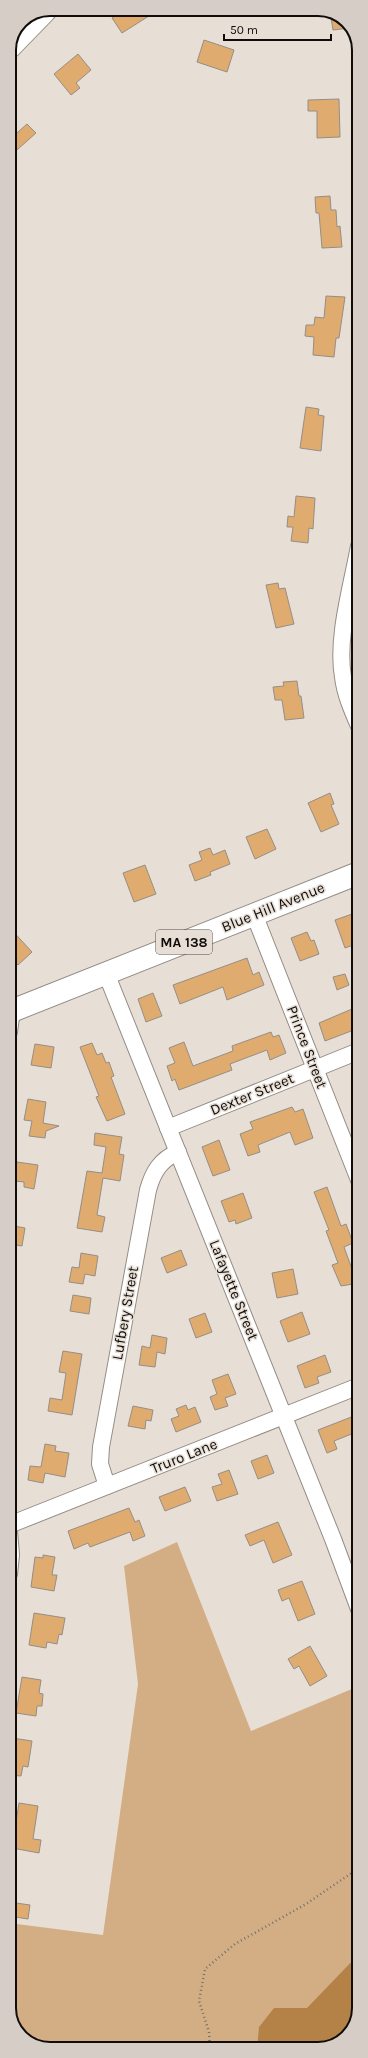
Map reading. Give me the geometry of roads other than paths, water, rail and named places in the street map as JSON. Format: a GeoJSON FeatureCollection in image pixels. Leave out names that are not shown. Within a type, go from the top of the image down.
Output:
{"type":"FeatureCollection","features":[{"type":"Feature","properties":{"kind":"main road"},"geometry":{"type":"LineString","coordinates":[[19,38],[37,19]]}},
{"type":"Feature","properties":{"kind":"main road","name":"Blue Hill Avenue"},"geometry":{"type":"LineString","coordinates":[[16,1009],[352,876]]}},
{"type":"Feature","properties":{"kind":"street"},"geometry":{"type":"LineString","coordinates":[[352,584],[343,632],[341,662],[345,688],[352,707]]}},
{"type":"Feature","properties":{"kind":"street","name":"Prince Street"},"geometry":{"type":"LineString","coordinates":[[254,914],[352,1162]]}},
{"type":"Feature","properties":{"kind":"street","name":"Lafayette Street"},"geometry":{"type":"LineString","coordinates":[[106,973],[334,1539],[352,1589]]}},
{"type":"Feature","properties":{"kind":"street","name":"Dexter Street"},"geometry":{"type":"LineString","coordinates":[[168,1128],[352,1054]]}},
{"type":"Feature","properties":{"kind":"street","name":"Lufbery Street"},"geometry":{"type":"LineString","coordinates":[[107,1486],[100,1464],[101,1447],[148,1190],[157,1167],[167,1157],[178,1152]]}},
{"type":"Feature","properties":{"kind":"street","name":"Truro Lane"},"geometry":{"type":"LineString","coordinates":[[16,1522],[352,1389]]}}]}
